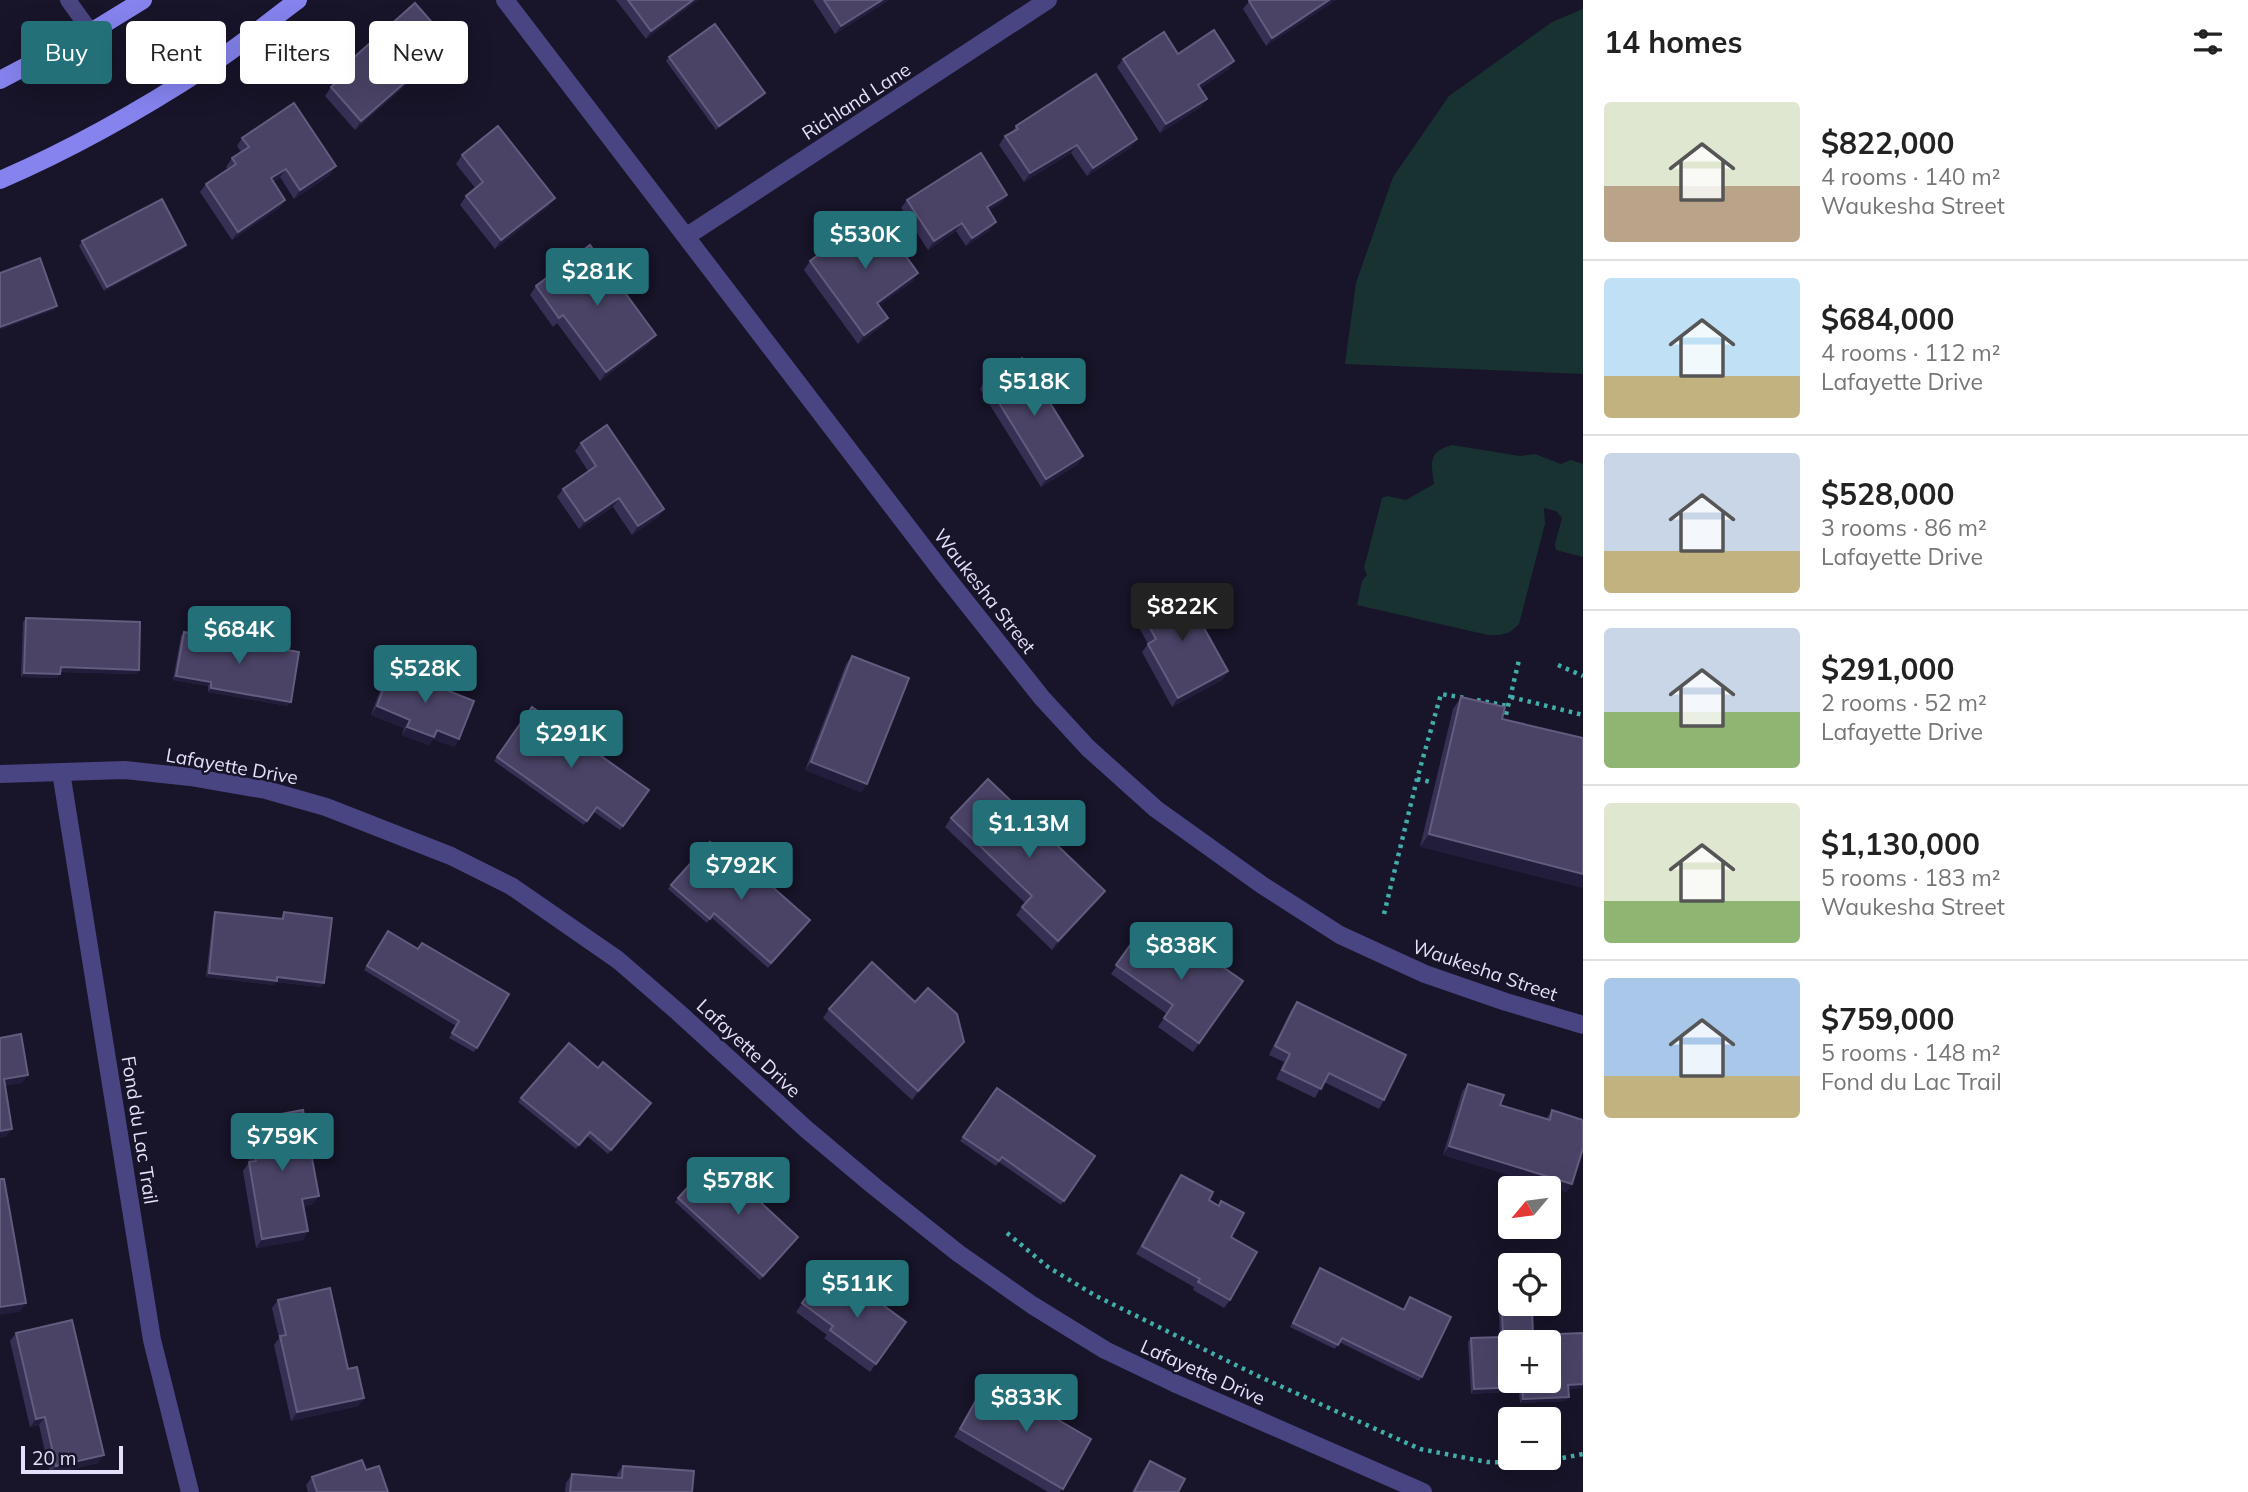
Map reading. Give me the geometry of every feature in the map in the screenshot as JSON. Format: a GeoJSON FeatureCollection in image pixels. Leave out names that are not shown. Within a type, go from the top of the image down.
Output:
{"type":"FeatureCollection","features":[{"type":"Feature","properties":{"kind":"street"},"geometry":{"type":"LineString","coordinates":[[109,21],[144,0]]}},
{"type":"Feature","properties":{"kind":"street"},"geometry":{"type":"LineString","coordinates":[[0,180],[32,167],[118,122],[210,66],[298,0]]}},
{"type":"Feature","properties":{"kind":"street","name":"Waukesha Street"},"geometry":{"type":"LineString","coordinates":[[505,0],[853,457],[1042,698],[1088,748],[1156,809],[1262,885],[1340,935],[1425,974],[1583,1025]]}},
{"type":"Feature","properties":{"kind":"street","name":"Richland Lane"},"geometry":{"type":"LineString","coordinates":[[687,236],[1048,0]]}},
{"type":"Feature","properties":{"kind":"street"},"geometry":{"type":"LineString","coordinates":[[0,80],[21,69]]}},
{"type":"Feature","properties":{"kind":"street","name":"Lafayette Drive"},"geometry":{"type":"LineString","coordinates":[[0,774],[125,771],[190,777],[266,790],[339,811],[451,856],[511,887],[618,960],[874,1187],[958,1253],[1032,1305],[1105,1350],[1423,1492]]}},
{"type":"Feature","properties":{"kind":"street","name":"Fond du Lac Trail"},"geometry":{"type":"LineString","coordinates":[[61,772],[152,1340],[190,1492]]}},
{"type":"Feature","properties":{"kind":"lane"},"geometry":{"type":"LineString","coordinates":[[68,0],[83,21]]}},
{"type":"Feature","properties":{"kind":"path"},"geometry":{"type":"LineString","coordinates":[[1502,731],[1519,660]]}},
{"type":"Feature","properties":{"kind":"path"},"geometry":{"type":"LineString","coordinates":[[1558,665],[1583,676]]}},
{"type":"Feature","properties":{"kind":"path"},"geometry":{"type":"LineString","coordinates":[[1384,914],[1441,694],[1508,706]]}},
{"type":"Feature","properties":{"kind":"path"},"geometry":{"type":"LineString","coordinates":[[1511,696],[1583,715]]}},
{"type":"Feature","properties":{"kind":"path"},"geometry":{"type":"LineString","coordinates":[[1417,779],[1431,782]]}},
{"type":"Feature","properties":{"kind":"path"},"geometry":{"type":"LineString","coordinates":[[1007,1233],[1048,1267],[1096,1296],[1258,1376],[1420,1449],[1487,1462],[1537,1463],[1583,1454]]}},
{"type":"Feature","properties":{"kind":"green space"},"geometry":{"type":"Polygon","coordinates":[[[1583,9],[1583,374],[1345,364],[1356,283],[1393,177],[1449,96],[1552,22],[1583,9]]]}},
{"type":"Feature","properties":{"kind":"green space"},"geometry":{"type":"Polygon","coordinates":[[[1452,445],[1520,456],[1535,454],[1561,464],[1571,460],[1583,464],[1583,557],[1556,550],[1562,518],[1556,511],[1544,508],[1545,524],[1519,624],[1510,632],[1500,635],[1488,635],[1357,605],[1362,581],[1367,575],[1364,568],[1382,498],[1387,496],[1406,500],[1434,484],[1433,459],[1439,451],[1452,445]]]}},
{"type":"Feature","properties":{"kind":"building"},"geometry":{"type":"Polygon","coordinates":[[[628,0],[693,0],[651,31],[628,0]]]}},
{"type":"Feature","properties":{"kind":"building"},"geometry":{"type":"Polygon","coordinates":[[[824,0],[882,0],[841,26],[824,0]]]}},
{"type":"Feature","properties":{"kind":"building"},"geometry":{"type":"Polygon","coordinates":[[[1250,0],[1329,0],[1272,38],[1250,0]]]}},
{"type":"Feature","properties":{"kind":"building"},"geometry":{"type":"Polygon","coordinates":[[[415,3],[431,21],[395,21],[415,3]]]}},
{"type":"Feature","properties":{"kind":"building"},"geometry":{"type":"Polygon","coordinates":[[[715,24],[765,93],[719,126],[669,57],[715,24]]]}},
{"type":"Feature","properties":{"kind":"building"},"geometry":{"type":"Polygon","coordinates":[[[1214,30],[1234,61],[1198,85],[1207,99],[1166,124],[1123,59],[1164,32],[1178,54],[1214,30]]]}},
{"type":"Feature","properties":{"kind":"building"},"geometry":{"type":"Polygon","coordinates":[[[369,44],[369,84],[403,84],[361,121],[331,87],[334,84],[355,84],[355,56],[369,44]]]}},
{"type":"Feature","properties":{"kind":"building"},"geometry":{"type":"Polygon","coordinates":[[[1096,74],[1137,139],[1093,168],[1077,145],[1030,173],[1005,136],[1096,74]]]}},
{"type":"Feature","properties":{"kind":"building"},"geometry":{"type":"Polygon","coordinates":[[[294,103],[336,166],[300,190],[286,169],[271,178],[285,200],[238,232],[206,184],[236,164],[232,158],[249,147],[242,138],[294,103]]]}},
{"type":"Feature","properties":{"kind":"building"},"geometry":{"type":"Polygon","coordinates":[[[498,126],[555,198],[501,240],[466,196],[483,182],[462,155],[498,126]]]}},
{"type":"Feature","properties":{"kind":"building"},"geometry":{"type":"Polygon","coordinates":[[[981,153],[1007,195],[987,207],[996,222],[972,238],[962,223],[934,241],[907,200],[981,153]]]}},
{"type":"Feature","properties":{"kind":"building"},"geometry":{"type":"Polygon","coordinates":[[[162,199],[186,245],[107,287],[82,241],[162,199]]]}},
{"type":"Feature","properties":{"kind":"building"},"geometry":{"type":"Polygon","coordinates":[[[875,213],[918,273],[877,303],[888,318],[864,335],[810,261],[875,213]]]}},
{"type":"Feature","properties":{"kind":"building"},"geometry":{"type":"Polygon","coordinates":[[[590,245],[656,335],[606,372],[563,315],[559,318],[536,286],[590,245]]]}},
{"type":"Feature","properties":{"kind":"building"},"geometry":{"type":"Polygon","coordinates":[[[40,258],[57,306],[0,327],[0,273],[40,258]]]}},
{"type":"Feature","properties":{"kind":"building"},"geometry":{"type":"Polygon","coordinates":[[[1022,358],[1083,456],[1046,479],[985,380],[1022,358]]]}},
{"type":"Feature","properties":{"kind":"building"},"geometry":{"type":"Polygon","coordinates":[[[607,425],[664,509],[638,526],[619,498],[585,521],[563,489],[596,466],[581,443],[607,425]]]}},
{"type":"Feature","properties":{"kind":"building"},"geometry":{"type":"Polygon","coordinates":[[[1180,585],[1228,671],[1178,698],[1148,644],[1156,639],[1139,608],[1180,585]]]}},
{"type":"Feature","properties":{"kind":"building"},"geometry":{"type":"Polygon","coordinates":[[[26,618],[140,622],[139,670],[61,667],[60,674],[24,673],[26,618]]]}},
{"type":"Feature","properties":{"kind":"building"},"geometry":{"type":"Polygon","coordinates":[[[184,632],[299,652],[291,702],[211,688],[211,682],[176,676],[184,632]]]}},
{"type":"Feature","properties":{"kind":"building"},"geometry":{"type":"Polygon","coordinates":[[[852,656],[909,678],[867,784],[811,762],[852,656]]]}},
{"type":"Feature","properties":{"kind":"building"},"geometry":{"type":"Polygon","coordinates":[[[391,668],[474,701],[459,739],[437,730],[434,737],[407,727],[410,720],[377,706],[391,668]]]}},
{"type":"Feature","properties":{"kind":"building"},"geometry":{"type":"Polygon","coordinates":[[[1461,697],[1505,707],[1502,719],[1583,738],[1583,874],[1429,834],[1461,697]]]}},
{"type":"Feature","properties":{"kind":"building"},"geometry":{"type":"Polygon","coordinates":[[[532,707],[649,790],[623,826],[597,807],[587,821],[497,757],[532,707]]]}},
{"type":"Feature","properties":{"kind":"building"},"geometry":{"type":"Polygon","coordinates":[[[988,779],[1105,891],[1058,941],[1022,907],[1032,896],[951,818],[988,779]]]}},
{"type":"Feature","properties":{"kind":"building"},"geometry":{"type":"Polygon","coordinates":[[[710,842],[747,875],[752,869],[810,920],[771,963],[714,913],[710,919],[671,885],[710,842]]]}},
{"type":"Feature","properties":{"kind":"building"},"geometry":{"type":"Polygon","coordinates":[[[215,912],[283,919],[284,912],[332,918],[324,983],[209,973],[215,912]]]}},
{"type":"Feature","properties":{"kind":"building"},"geometry":{"type":"Polygon","coordinates":[[[1144,926],[1200,965],[1207,956],[1243,981],[1199,1043],[1164,1018],[1173,1005],[1116,965],[1144,926]]]}},
{"type":"Feature","properties":{"kind":"building"},"geometry":{"type":"Polygon","coordinates":[[[388,931],[418,949],[422,943],[509,994],[477,1048],[452,1033],[459,1021],[367,966],[388,931]]]}},
{"type":"Feature","properties":{"kind":"building"},"geometry":{"type":"Polygon","coordinates":[[[872,962],[915,1002],[928,988],[957,1014],[964,1042],[918,1091],[829,1009],[872,962]]]}},
{"type":"Feature","properties":{"kind":"building"},"geometry":{"type":"Polygon","coordinates":[[[1297,1002],[1406,1055],[1384,1100],[1329,1073],[1321,1089],[1282,1070],[1290,1054],[1275,1046],[1297,1002]]]}},
{"type":"Feature","properties":{"kind":"building"},"geometry":{"type":"Polygon","coordinates":[[[21,1034],[28,1075],[4,1079],[12,1129],[0,1131],[0,1038],[21,1034]]]}},
{"type":"Feature","properties":{"kind":"building"},"geometry":{"type":"Polygon","coordinates":[[[569,1043],[598,1068],[603,1062],[651,1103],[611,1150],[590,1132],[579,1145],[521,1098],[569,1043]]]}},
{"type":"Feature","properties":{"kind":"building"},"geometry":{"type":"Polygon","coordinates":[[[1468,1084],[1504,1095],[1500,1105],[1550,1120],[1552,1110],[1583,1120],[1583,1148],[1572,1184],[1561,1181],[1561,1176],[1546,1176],[1449,1146],[1468,1084]]]}},
{"type":"Feature","properties":{"kind":"building"},"geometry":{"type":"Polygon","coordinates":[[[997,1088],[1095,1156],[1064,1201],[1002,1157],[999,1161],[963,1137],[997,1088]]]}},
{"type":"Feature","properties":{"kind":"building"},"geometry":{"type":"Polygon","coordinates":[[[303,1110],[319,1196],[302,1199],[308,1231],[262,1239],[249,1162],[256,1161],[249,1120],[303,1110]]]}},
{"type":"Feature","properties":{"kind":"building"},"geometry":{"type":"Polygon","coordinates":[[[714,1159],[798,1237],[763,1276],[678,1198],[714,1159]]]}},
{"type":"Feature","properties":{"kind":"building"},"geometry":{"type":"Polygon","coordinates":[[[1181,1175],[1213,1192],[1209,1200],[1219,1206],[1221,1201],[1244,1213],[1231,1237],[1257,1252],[1230,1300],[1198,1282],[1200,1279],[1142,1246],[1181,1175]]]}},
{"type":"Feature","properties":{"kind":"building"},"geometry":{"type":"Polygon","coordinates":[[[0,1179],[4,1179],[26,1303],[0,1307],[0,1179]]]}},
{"type":"Feature","properties":{"kind":"building"},"geometry":{"type":"Polygon","coordinates":[[[1320,1268],[1404,1310],[1410,1297],[1451,1317],[1422,1377],[1342,1338],[1338,1345],[1293,1323],[1320,1268]]]}},
{"type":"Feature","properties":{"kind":"building"},"geometry":{"type":"Polygon","coordinates":[[[818,1281],[850,1304],[861,1289],[906,1322],[876,1364],[830,1330],[833,1326],[802,1303],[818,1281]]]}},
{"type":"Feature","properties":{"kind":"building"},"geometry":{"type":"Polygon","coordinates":[[[330,1288],[348,1369],[357,1367],[364,1398],[297,1412],[280,1336],[286,1335],[278,1300],[330,1288]]]}},
{"type":"Feature","properties":{"kind":"building"},"geometry":{"type":"Polygon","coordinates":[[[1502,1316],[1532,1316],[1533,1330],[1503,1330],[1502,1316]]]}},
{"type":"Feature","properties":{"kind":"building"},"geometry":{"type":"Polygon","coordinates":[[[72,1320],[104,1455],[56,1466],[45,1417],[36,1419],[16,1333],[72,1320]]]}},
{"type":"Feature","properties":{"kind":"building"},"geometry":{"type":"Polygon","coordinates":[[[1583,1333],[1583,1384],[1568,1385],[1569,1397],[1523,1399],[1522,1393],[1561,1393],[1561,1334],[1583,1333]]]}},
{"type":"Feature","properties":{"kind":"building"},"geometry":{"type":"Polygon","coordinates":[[[1498,1337],[1498,1388],[1474,1389],[1471,1338],[1498,1337]]]}},
{"type":"Feature","properties":{"kind":"building"},"geometry":{"type":"Polygon","coordinates":[[[988,1379],[1091,1439],[1063,1489],[960,1429],[988,1379]]]}},
{"type":"Feature","properties":{"kind":"building"},"geometry":{"type":"Polygon","coordinates":[[[362,1460],[366,1470],[379,1466],[388,1492],[317,1492],[312,1477],[362,1460]]]}},
{"type":"Feature","properties":{"kind":"building"},"geometry":{"type":"Polygon","coordinates":[[[1150,1461],[1185,1479],[1178,1492],[1134,1492],[1150,1461]]]}},
{"type":"Feature","properties":{"kind":"building"},"geometry":{"type":"Polygon","coordinates":[[[623,1466],[694,1471],[692,1492],[570,1492],[572,1474],[622,1478],[623,1466]]]}}]}
